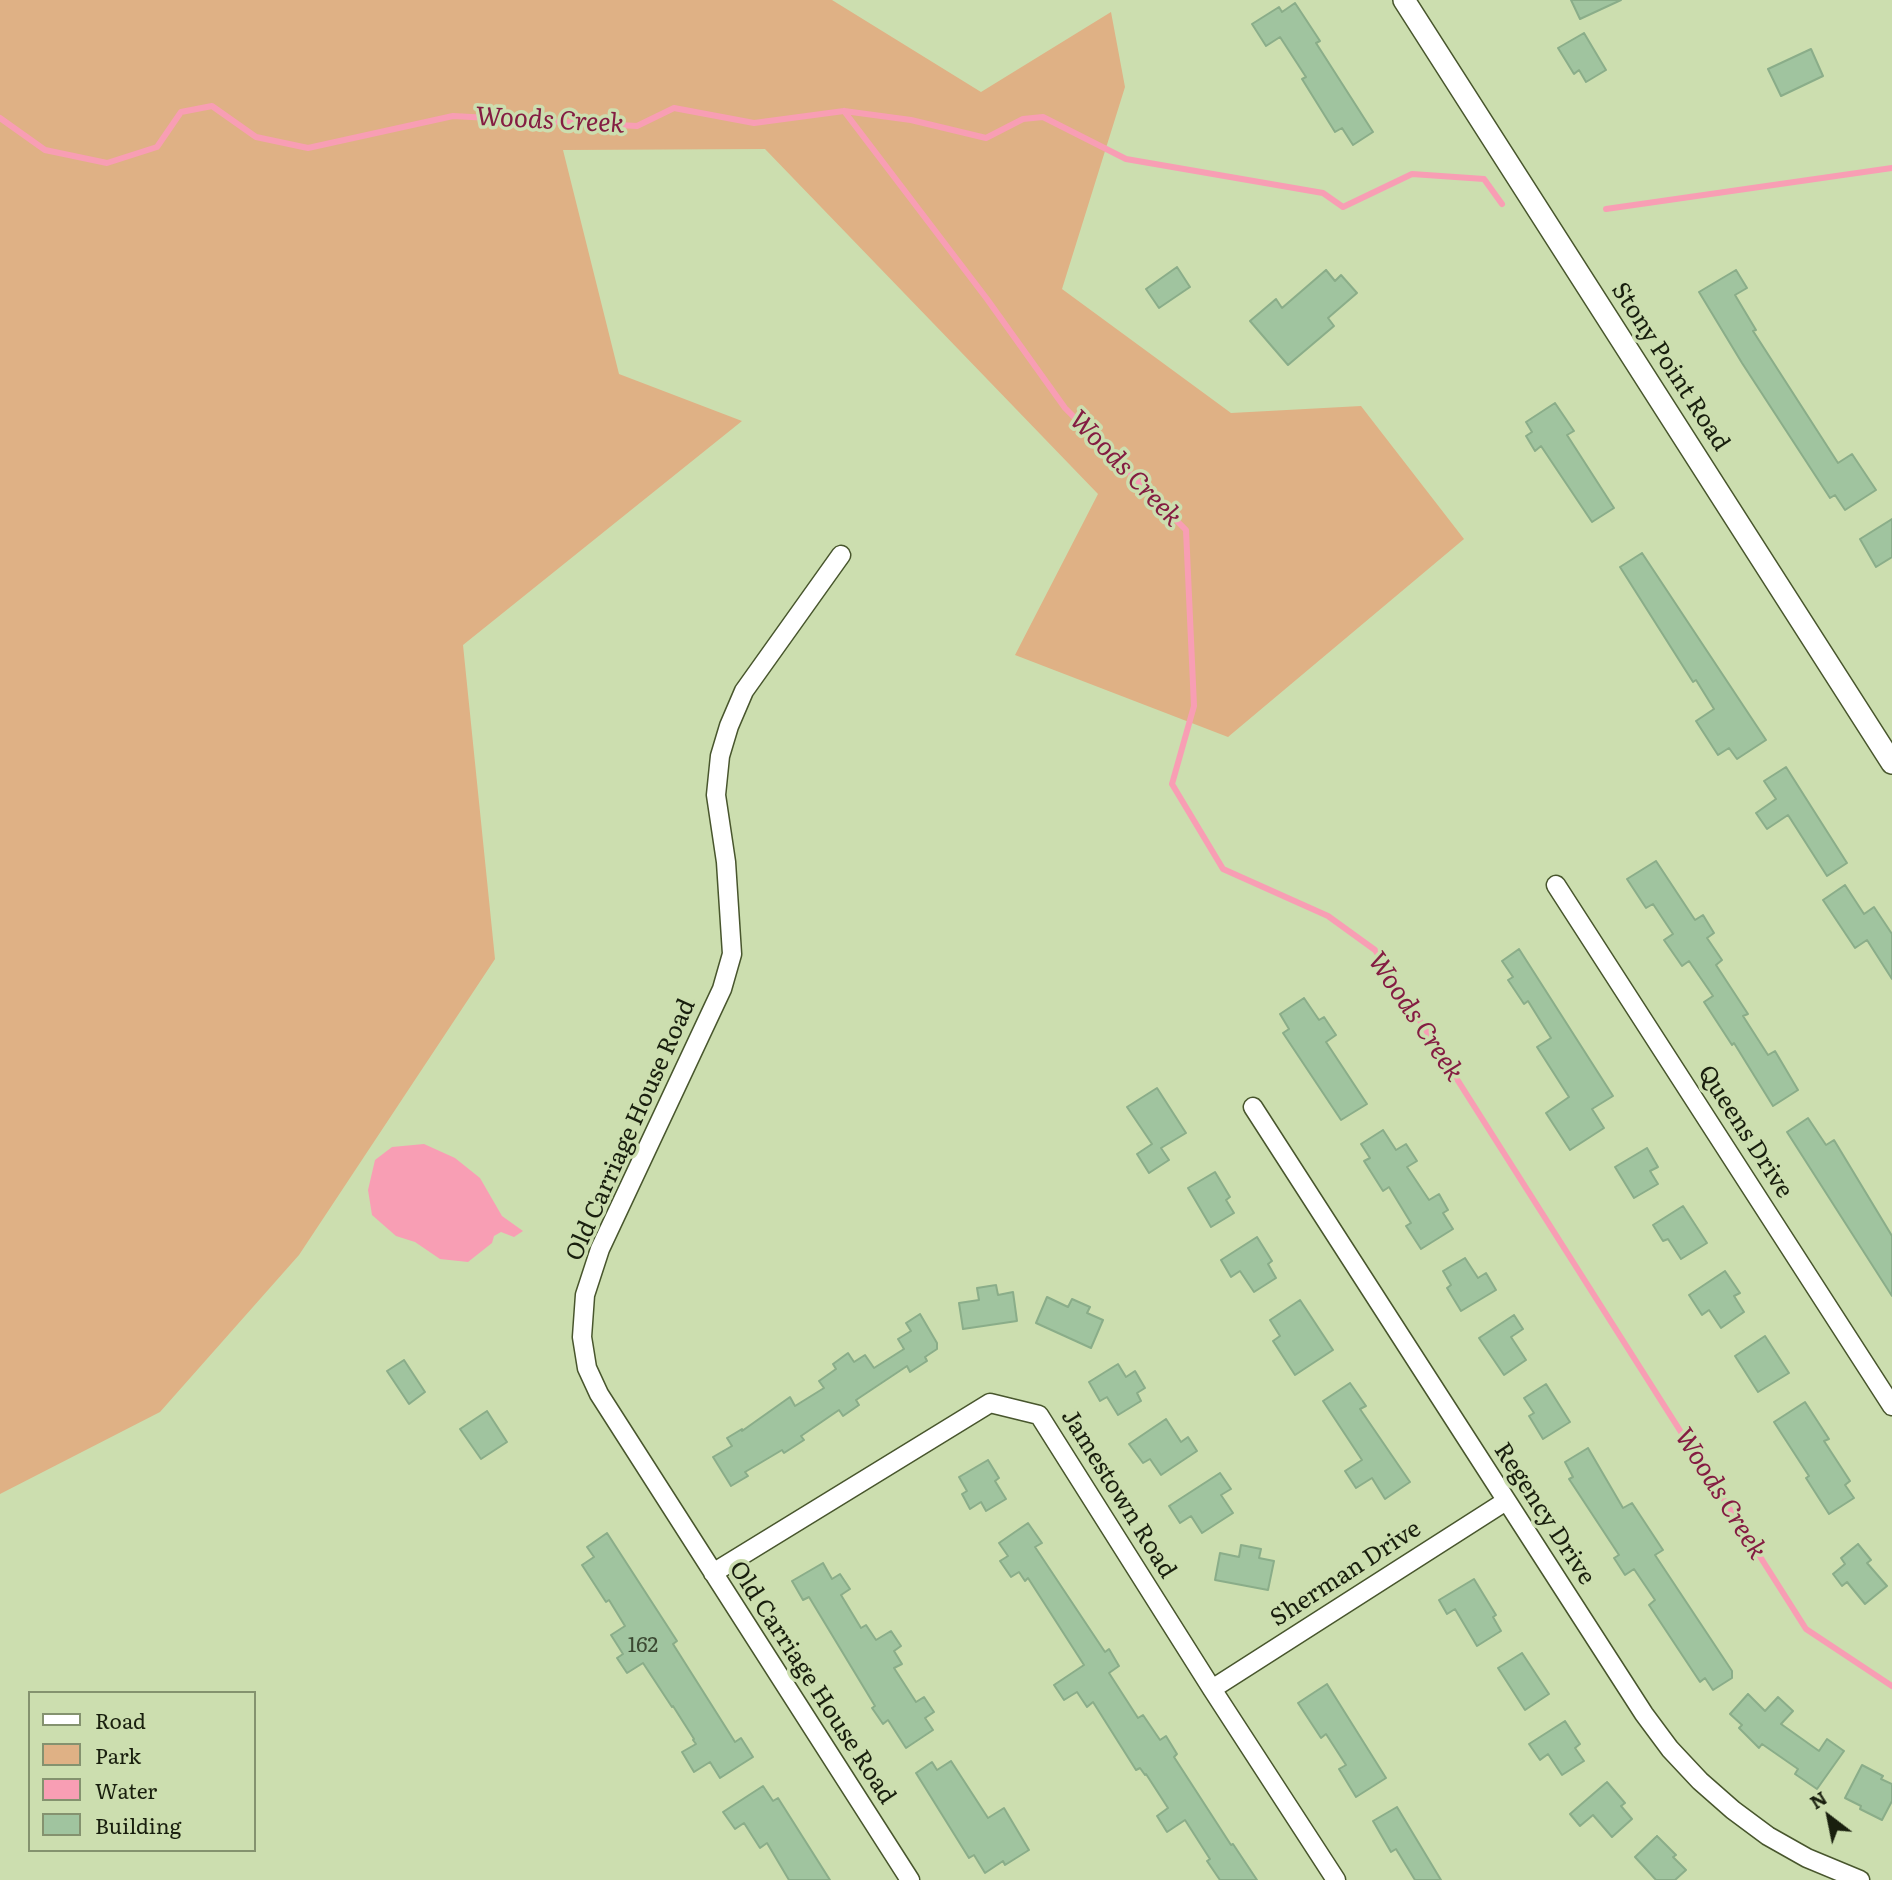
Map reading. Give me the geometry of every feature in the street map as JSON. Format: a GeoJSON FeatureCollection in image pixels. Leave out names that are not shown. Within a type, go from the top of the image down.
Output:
{"type":"FeatureCollection","features":[{"type":"Feature","properties":{"kind":"street","name":"Stony Point Road"},"geometry":{"type":"LineString","coordinates":[[1404,0],[1892,763]]}},
{"type":"Feature","properties":{"kind":"street","name":"Old Carriage House Road"},"geometry":{"type":"LineString","coordinates":[[841,555],[744,691],[729,726],[720,755],[716,795],[726,862],[732,954],[722,989],[600,1249],[585,1294],[582,1338],[587,1368],[599,1394],[910,1880]]}},
{"type":"Feature","properties":{"kind":"street","name":"Queens Drive"},"geometry":{"type":"LineString","coordinates":[[1556,885],[1892,1406]]}},
{"type":"Feature","properties":{"kind":"street","name":"Regency Drive"},"geometry":{"type":"LineString","coordinates":[[1253,1107],[1643,1714],[1670,1749],[1700,1781],[1768,1836],[1807,1858],[1860,1880]]}},
{"type":"Feature","properties":{"kind":"street","name":"Jamestown Road"},"geometry":{"type":"LineString","coordinates":[[713,1573],[990,1404],[1040,1415],[1336,1880]]}},
{"type":"Feature","properties":{"kind":"street","name":"Sherman Drive"},"geometry":{"type":"LineString","coordinates":[[1212,1689],[1506,1501]]}},
{"type":"Feature","properties":{"kind":"green space"},"geometry":{"type":"Polygon","coordinates":[[[0,0],[832,0],[981,92],[1111,12],[1125,87],[1062,289],[1231,413],[1361,406],[1464,539],[1228,737],[1015,655],[1098,494],[765,149],[563,150],[619,374],[742,421],[463,645],[495,959],[299,1255],[160,1412],[0,1494],[0,0]]]}},
{"type":"Feature","properties":{"kind":"water"},"geometry":{"type":"Polygon","coordinates":[[[424,1144],[455,1158],[480,1178],[502,1216],[523,1231],[514,1237],[501,1232],[468,1262],[440,1259],[415,1242],[396,1236],[372,1215],[368,1190],[375,1160],[392,1147],[424,1144]]]}},
{"type":"Feature","properties":{"kind":"building"},"geometry":{"type":"Polygon","coordinates":[[[1571,0],[1621,0],[1580,19],[1571,0]]]}},
{"type":"Feature","properties":{"kind":"building"},"geometry":{"type":"Polygon","coordinates":[[[1295,3],[1320,41],[1316,43],[1373,132],[1353,145],[1342,128],[1335,132],[1302,79],[1306,77],[1280,37],[1266,46],[1252,24],[1279,7],[1282,12],[1295,3]]]}},
{"type":"Feature","properties":{"kind":"building"},"geometry":{"type":"Polygon","coordinates":[[[1584,33],[1606,70],[1586,82],[1579,70],[1574,74],[1558,48],[1584,33]]]}},
{"type":"Feature","properties":{"kind":"building"},"geometry":{"type":"Polygon","coordinates":[[[1811,49],[1823,76],[1781,96],[1768,69],[1811,49]]]}},
{"type":"Feature","properties":{"kind":"building"},"geometry":{"type":"Polygon","coordinates":[[[1177,267],[1190,287],[1159,308],[1146,289],[1177,267]]]}},
{"type":"Feature","properties":{"kind":"building"},"geometry":{"type":"Polygon","coordinates":[[[1326,270],[1335,281],[1341,275],[1357,293],[1328,318],[1334,326],[1288,365],[1250,321],[1276,299],[1282,308],[1326,270]]]}},
{"type":"Feature","properties":{"kind":"building"},"geometry":{"type":"Polygon","coordinates":[[[1736,270],[1747,288],[1735,295],[1756,330],[1753,331],[1838,463],[1852,454],[1876,490],[1845,510],[1835,495],[1830,498],[1699,292],[1736,270]]]}},
{"type":"Feature","properties":{"kind":"building"},"geometry":{"type":"Polygon","coordinates":[[[1555,403],[1574,431],[1567,435],[1614,508],[1592,522],[1541,446],[1535,451],[1526,436],[1532,432],[1526,422],[1555,403]]]}},
{"type":"Feature","properties":{"kind":"building"},"geometry":{"type":"Polygon","coordinates":[[[1892,519],[1892,557],[1876,567],[1860,539],[1892,519]]]}},
{"type":"Feature","properties":{"kind":"building"},"geometry":{"type":"Polygon","coordinates":[[[1642,553],[1766,740],[1737,759],[1729,748],[1718,755],[1696,721],[1714,709],[1696,680],[1693,682],[1620,567],[1642,553]]]}},
{"type":"Feature","properties":{"kind":"building"},"geometry":{"type":"Polygon","coordinates":[[[1786,767],[1847,863],[1827,876],[1788,815],[1767,829],[1756,813],[1776,799],[1764,781],[1786,767]]]}},
{"type":"Feature","properties":{"kind":"building"},"geometry":{"type":"Polygon","coordinates":[[[1656,861],[1695,920],[1703,915],[1714,933],[1707,938],[1722,960],[1716,965],[1748,1014],[1743,1016],[1768,1055],[1775,1051],[1798,1090],[1773,1106],[1734,1043],[1732,1045],[1704,1002],[1713,996],[1689,961],[1682,966],[1664,940],[1673,934],[1653,904],[1646,908],[1627,879],[1656,861]]]}},
{"type":"Feature","properties":{"kind":"building"},"geometry":{"type":"Polygon","coordinates":[[[1845,885],[1864,914],[1874,907],[1892,934],[1892,979],[1867,940],[1855,948],[1823,900],[1845,885]]]}},
{"type":"Feature","properties":{"kind":"building"},"geometry":{"type":"Polygon","coordinates":[[[1519,949],[1613,1096],[1592,1109],[1604,1128],[1570,1150],[1546,1113],[1569,1097],[1537,1047],[1551,1038],[1528,1001],[1524,1004],[1508,980],[1513,977],[1502,961],[1519,949]]]}},
{"type":"Feature","properties":{"kind":"building"},"geometry":{"type":"Polygon","coordinates":[[[1304,998],[1319,1020],[1324,1017],[1336,1035],[1326,1042],[1367,1104],[1341,1120],[1283,1033],[1289,1029],[1280,1014],[1304,998]]]}},
{"type":"Feature","properties":{"kind":"building"},"geometry":{"type":"Polygon","coordinates":[[[1157,1088],[1186,1133],[1161,1148],[1169,1160],[1149,1173],[1137,1154],[1152,1144],[1127,1107],[1157,1088]]]}},
{"type":"Feature","properties":{"kind":"building"},"geometry":{"type":"Polygon","coordinates":[[[1808,1118],[1826,1145],[1834,1140],[1892,1236],[1892,1296],[1787,1132],[1808,1118]]]}},
{"type":"Feature","properties":{"kind":"building"},"geometry":{"type":"Polygon","coordinates":[[[1383,1130],[1396,1150],[1406,1144],[1417,1161],[1407,1167],[1429,1200],[1439,1194],[1448,1210],[1443,1213],[1453,1229],[1421,1249],[1406,1226],[1411,1223],[1389,1187],[1383,1191],[1364,1161],[1370,1158],[1361,1144],[1383,1130]]]}},
{"type":"Feature","properties":{"kind":"building"},"geometry":{"type":"Polygon","coordinates":[[[1647,1148],[1658,1167],[1650,1171],[1658,1184],[1634,1198],[1615,1167],[1647,1148]]]}},
{"type":"Feature","properties":{"kind":"building"},"geometry":{"type":"Polygon","coordinates":[[[1215,1172],[1230,1197],[1226,1200],[1234,1213],[1211,1227],[1188,1188],[1215,1172]]]}},
{"type":"Feature","properties":{"kind":"building"},"geometry":{"type":"Polygon","coordinates":[[[1683,1206],[1707,1243],[1681,1259],[1668,1239],[1663,1241],[1653,1225],[1683,1206]]]}},
{"type":"Feature","properties":{"kind":"building"},"geometry":{"type":"Polygon","coordinates":[[[1257,1237],[1272,1261],[1268,1264],[1276,1278],[1254,1292],[1240,1271],[1231,1277],[1221,1260],[1257,1237]]]}},
{"type":"Feature","properties":{"kind":"building"},"geometry":{"type":"Polygon","coordinates":[[[1465,1258],[1478,1278],[1486,1273],[1496,1290],[1461,1311],[1447,1288],[1451,1285],[1443,1271],[1465,1258]]]}},
{"type":"Feature","properties":{"kind":"building"},"geometry":{"type":"Polygon","coordinates":[[[1725,1271],[1740,1293],[1734,1296],[1744,1312],[1721,1328],[1709,1310],[1702,1315],[1689,1295],[1725,1271]]]}},
{"type":"Feature","properties":{"kind":"building"},"geometry":{"type":"Polygon","coordinates":[[[996,1285],[998,1295],[1013,1292],[1017,1321],[963,1329],[959,1303],[979,1300],[977,1288],[996,1285]]]}},
{"type":"Feature","properties":{"kind":"building"},"geometry":{"type":"Polygon","coordinates":[[[1047,1297],[1068,1307],[1072,1299],[1090,1307],[1087,1313],[1103,1320],[1091,1348],[1036,1323],[1047,1297]]]}},
{"type":"Feature","properties":{"kind":"building"},"geometry":{"type":"Polygon","coordinates":[[[1300,1300],[1333,1350],[1295,1375],[1273,1341],[1280,1336],[1270,1320],[1300,1300]]]}},
{"type":"Feature","properties":{"kind":"building"},"geometry":{"type":"Polygon","coordinates":[[[920,1314],[937,1343],[937,1349],[925,1357],[927,1361],[910,1372],[907,1366],[856,1400],[859,1405],[843,1416],[839,1410],[801,1436],[804,1440],[745,1472],[748,1476],[731,1486],[713,1457],[732,1446],[727,1438],[742,1431],[790,1397],[795,1406],[824,1388],[819,1381],[836,1369],[833,1364],[848,1353],[854,1362],[865,1355],[874,1368],[904,1349],[898,1339],[911,1331],[906,1323],[920,1314]]]}},
{"type":"Feature","properties":{"kind":"building"},"geometry":{"type":"Polygon","coordinates":[[[1514,1315],[1523,1329],[1511,1337],[1526,1360],[1504,1375],[1479,1338],[1514,1315]]]}},
{"type":"Feature","properties":{"kind":"building"},"geometry":{"type":"Polygon","coordinates":[[[1765,1336],[1789,1373],[1758,1392],[1735,1356],[1765,1336]]]}},
{"type":"Feature","properties":{"kind":"building"},"geometry":{"type":"Polygon","coordinates":[[[404,1360],[425,1392],[409,1404],[387,1371],[404,1360]]]}},
{"type":"Feature","properties":{"kind":"building"},"geometry":{"type":"Polygon","coordinates":[[[1118,1364],[1126,1377],[1135,1371],[1145,1388],[1137,1393],[1141,1401],[1118,1415],[1107,1397],[1100,1401],[1089,1382],[1118,1364]]]}},
{"type":"Feature","properties":{"kind":"building"},"geometry":{"type":"Polygon","coordinates":[[[1350,1383],[1366,1406],[1360,1409],[1410,1482],[1385,1499],[1372,1478],[1356,1488],[1345,1471],[1362,1460],[1323,1401],[1350,1383]]]}},
{"type":"Feature","properties":{"kind":"building"},"geometry":{"type":"Polygon","coordinates":[[[1546,1384],[1570,1422],[1543,1439],[1529,1416],[1534,1413],[1524,1398],[1546,1384]]]}},
{"type":"Feature","properties":{"kind":"building"},"geometry":{"type":"Polygon","coordinates":[[[1805,1402],[1829,1439],[1824,1441],[1850,1481],[1845,1485],[1854,1498],[1829,1514],[1806,1478],[1809,1476],[1774,1422],[1805,1402]]]}},
{"type":"Feature","properties":{"kind":"building"},"geometry":{"type":"Polygon","coordinates":[[[487,1411],[507,1442],[481,1459],[460,1429],[487,1411]]]}},
{"type":"Feature","properties":{"kind":"building"},"geometry":{"type":"Polygon","coordinates":[[[1166,1419],[1181,1442],[1188,1437],[1197,1451],[1161,1475],[1150,1459],[1143,1463],[1129,1444],[1166,1419]]]}},
{"type":"Feature","properties":{"kind":"building"},"geometry":{"type":"Polygon","coordinates":[[[1588,1448],[1623,1508],[1632,1503],[1663,1550],[1655,1555],[1732,1671],[1732,1678],[1713,1690],[1705,1678],[1700,1682],[1649,1605],[1655,1600],[1634,1569],[1625,1575],[1614,1558],[1619,1555],[1569,1479],[1573,1477],[1565,1462],[1588,1448]]]}},
{"type":"Feature","properties":{"kind":"building"},"geometry":{"type":"Polygon","coordinates":[[[988,1460],[999,1478],[995,1481],[1006,1499],[986,1511],[981,1502],[970,1509],[962,1494],[967,1491],[959,1477],[988,1460]]]}},
{"type":"Feature","properties":{"kind":"building"},"geometry":{"type":"Polygon","coordinates":[[[1220,1473],[1231,1489],[1221,1495],[1233,1513],[1202,1533],[1191,1516],[1180,1523],[1169,1506],[1220,1473]]]}},
{"type":"Feature","properties":{"kind":"building"},"geometry":{"type":"Polygon","coordinates":[[[1028,1523],[1042,1543],[1035,1547],[1105,1652],[1109,1649],[1119,1666],[1109,1673],[1138,1718],[1143,1715],[1160,1740],[1166,1736],[1177,1754],[1174,1757],[1257,1880],[1220,1880],[1185,1820],[1167,1832],[1157,1816],[1168,1808],[1146,1774],[1140,1768],[1136,1770],[1093,1702],[1087,1707],[1077,1692],[1064,1700],[1054,1685],[1084,1665],[1028,1578],[1025,1581],[1019,1572],[1011,1577],[1000,1561],[1008,1556],[999,1543],[1028,1523]]]}},
{"type":"Feature","properties":{"kind":"building"},"geometry":{"type":"Polygon","coordinates":[[[607,1533],[677,1641],[673,1644],[735,1742],[741,1738],[753,1757],[720,1778],[710,1762],[694,1772],[682,1752],[696,1744],[694,1739],[643,1663],[627,1673],[617,1658],[623,1654],[611,1635],[625,1626],[582,1565],[594,1557],[587,1547],[607,1533]]]}},
{"type":"Feature","properties":{"kind":"building"},"geometry":{"type":"Polygon","coordinates":[[[1858,1544],[1871,1560],[1867,1563],[1887,1586],[1865,1604],[1847,1582],[1842,1586],[1833,1574],[1845,1564],[1841,1558],[1858,1544]]]}},
{"type":"Feature","properties":{"kind":"building"},"geometry":{"type":"Polygon","coordinates":[[[1241,1545],[1261,1549],[1259,1558],[1274,1561],[1268,1590],[1215,1580],[1220,1553],[1239,1557],[1241,1545]]]}},
{"type":"Feature","properties":{"kind":"building"},"geometry":{"type":"Polygon","coordinates":[[[823,1563],[832,1579],[840,1574],[850,1589],[841,1595],[861,1628],[866,1625],[876,1640],[891,1631],[901,1646],[894,1651],[902,1664],[894,1668],[916,1702],[924,1697],[934,1712],[925,1718],[933,1730],[906,1748],[888,1720],[883,1724],[872,1708],[875,1706],[809,1597],[803,1600],[792,1581],[823,1563]]]}},
{"type":"Feature","properties":{"kind":"building"},"geometry":{"type":"Polygon","coordinates":[[[1474,1579],[1496,1615],[1493,1617],[1501,1631],[1477,1646],[1455,1609],[1447,1614],[1439,1600],[1474,1579]]]}},
{"type":"Feature","properties":{"kind":"building"},"geometry":{"type":"Polygon","coordinates":[[[1522,1653],[1549,1694],[1525,1710],[1498,1668],[1522,1653]]]}},
{"type":"Feature","properties":{"kind":"building"},"geometry":{"type":"Polygon","coordinates":[[[1327,1684],[1386,1778],[1356,1797],[1339,1769],[1346,1765],[1326,1734],[1321,1738],[1298,1703],[1327,1684]]]}},
{"type":"Feature","properties":{"kind":"building"},"geometry":{"type":"Polygon","coordinates":[[[1748,1694],[1765,1711],[1778,1697],[1793,1711],[1781,1724],[1819,1751],[1827,1739],[1844,1751],[1817,1789],[1795,1774],[1798,1769],[1762,1744],[1759,1748],[1739,1728],[1742,1725],[1730,1714],[1748,1694]]]}},
{"type":"Feature","properties":{"kind":"building"},"geometry":{"type":"Polygon","coordinates":[[[1565,1721],[1580,1744],[1575,1748],[1584,1761],[1562,1775],[1548,1754],[1540,1760],[1529,1744],[1565,1721]]]}},
{"type":"Feature","properties":{"kind":"building"},"geometry":{"type":"Polygon","coordinates":[[[951,1761],[988,1818],[1004,1808],[1029,1850],[1005,1865],[1003,1861],[985,1873],[974,1855],[969,1858],[916,1773],[932,1762],[937,1770],[951,1761]]]}},
{"type":"Feature","properties":{"kind":"building"},"geometry":{"type":"Polygon","coordinates":[[[1862,1765],[1892,1784],[1892,1801],[1882,1820],[1845,1798],[1862,1765]]]}},
{"type":"Feature","properties":{"kind":"building"},"geometry":{"type":"Polygon","coordinates":[[[1607,1782],[1625,1803],[1621,1806],[1632,1819],[1612,1837],[1593,1815],[1580,1826],[1570,1814],[1607,1782]]]}},
{"type":"Feature","properties":{"kind":"building"},"geometry":{"type":"Polygon","coordinates":[[[763,1786],[773,1801],[778,1798],[830,1880],[789,1880],[767,1843],[760,1848],[744,1823],[735,1829],[723,1812],[763,1786]]]}},
{"type":"Feature","properties":{"kind":"building"},"geometry":{"type":"Polygon","coordinates":[[[1397,1807],[1441,1880],[1415,1880],[1396,1849],[1391,1852],[1373,1821],[1397,1807]]]}},
{"type":"Feature","properties":{"kind":"building"},"geometry":{"type":"Polygon","coordinates":[[[1657,1836],[1676,1855],[1673,1857],[1686,1870],[1675,1880],[1656,1880],[1635,1857],[1657,1836]]]}},
{"type":"Feature","properties":{"kind":"waterway","name":"Woods Creek"},"geometry":{"type":"LineString","coordinates":[[0,118],[45,150],[107,163],[157,147],[181,112],[212,106],[256,137],[308,148],[453,116],[637,126],[674,108],[754,123],[844,111],[911,120],[986,138],[1023,119],[1043,117],[1126,159],[1323,193],[1343,207],[1412,174],[1484,179],[1502,204]]}},
{"type":"Feature","properties":{"kind":"waterway","name":"Woods Creek"},"geometry":{"type":"LineString","coordinates":[[844,111],[987,299],[1065,408],[1186,530],[1194,706],[1172,784],[1223,869],[1328,916],[1375,950],[1806,1629],[1892,1686]]}},
{"type":"Feature","properties":{"kind":"waterway"},"geometry":{"type":"LineString","coordinates":[[1606,209],[1892,168]]}}]}
